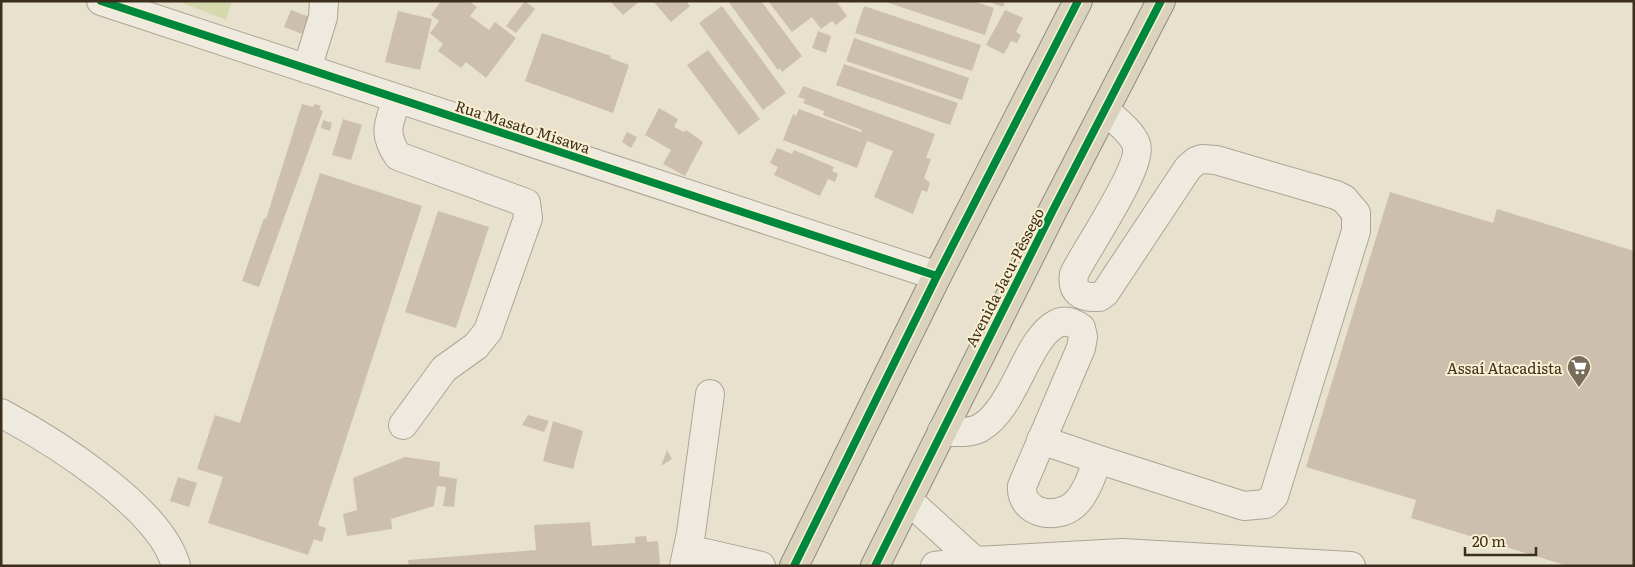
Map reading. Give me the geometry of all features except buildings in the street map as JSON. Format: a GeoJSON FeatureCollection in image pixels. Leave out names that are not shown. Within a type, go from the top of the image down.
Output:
{"type":"FeatureCollection","features":[{"type":"Feature","properties":{"kind":"highway"},"geometry":{"type":"LineString","coordinates":[[794,566],[937,276],[1078,1]]}},
{"type":"Feature","properties":{"kind":"highway","name":"Avenida Jacu-Pêssego"},"geometry":{"type":"LineString","coordinates":[[875,566],[1161,1]]}},
{"type":"Feature","properties":{"kind":"street","name":"Rua Masato Misawa"},"geometry":{"type":"LineString","coordinates":[[101,1],[937,276]]}},
{"type":"Feature","properties":{"kind":"street"},"geometry":{"type":"LineString","coordinates":[[308,69],[323,17],[324,1]]}},
{"type":"Feature","properties":{"kind":"street"},"geometry":{"type":"LineString","coordinates":[[397,99],[387,132],[389,143],[398,156],[526,203],[528,218],[488,331],[476,346],[444,369],[402,425]]}},
{"type":"Feature","properties":{"kind":"street"},"geometry":{"type":"LineString","coordinates":[[1041,440],[1244,506],[1266,504],[1270,501],[1281,476],[1357,224],[1356,213],[1352,206],[1336,195],[1216,160],[1202,159],[1196,161],[1188,168],[1177,183],[1105,293],[1099,297],[1082,296],[1076,292],[1072,284],[1074,274],[1127,182],[1137,155],[1136,143],[1132,137],[1105,110]]}},
{"type":"Feature","properties":{"kind":"street"},"geometry":{"type":"LineString","coordinates":[[942,431],[970,431],[979,428],[989,421],[1010,393],[1045,332],[1057,323],[1066,321],[1074,323],[1081,328],[1083,337],[1082,348],[1041,440],[1022,491],[1028,506],[1038,511],[1056,512],[1074,504],[1086,487],[1097,459]]}},
{"type":"Feature","properties":{"kind":"street"},"geometry":{"type":"LineString","coordinates":[[710,394],[686,557],[761,566]]}},
{"type":"Feature","properties":{"kind":"street"},"geometry":{"type":"LineString","coordinates":[[1,413],[80,460],[155,524],[174,554],[176,566]]}},
{"type":"Feature","properties":{"kind":"street"},"geometry":{"type":"LineString","coordinates":[[908,500],[975,561]]}},
{"type":"Feature","properties":{"kind":"street"},"geometry":{"type":"LineString","coordinates":[[935,566],[975,561],[1122,553],[1351,566]]}},
{"type":"Feature","properties":{"kind":"green space"},"geometry":{"type":"Polygon","coordinates":[[[184,1],[232,1],[226,20],[183,3],[184,1]]]}},
{"type":"Feature","properties":{"kind":"cycle path"},"geometry":{"type":"LineString","coordinates":[[101,1],[937,276]]}},
{"type":"Feature","properties":{"kind":"cycle path"},"geometry":{"type":"LineString","coordinates":[[794,566],[937,276],[1078,1]]}},
{"type":"Feature","properties":{"kind":"cycle path"},"geometry":{"type":"LineString","coordinates":[[875,566],[1052,212],[1161,1]]}},
{"type":"Feature","properties":{"kind":"place","name":"Assaí Atacadista"},"geometry":{"type":"Point","coordinates":[1579,388]}}]}
